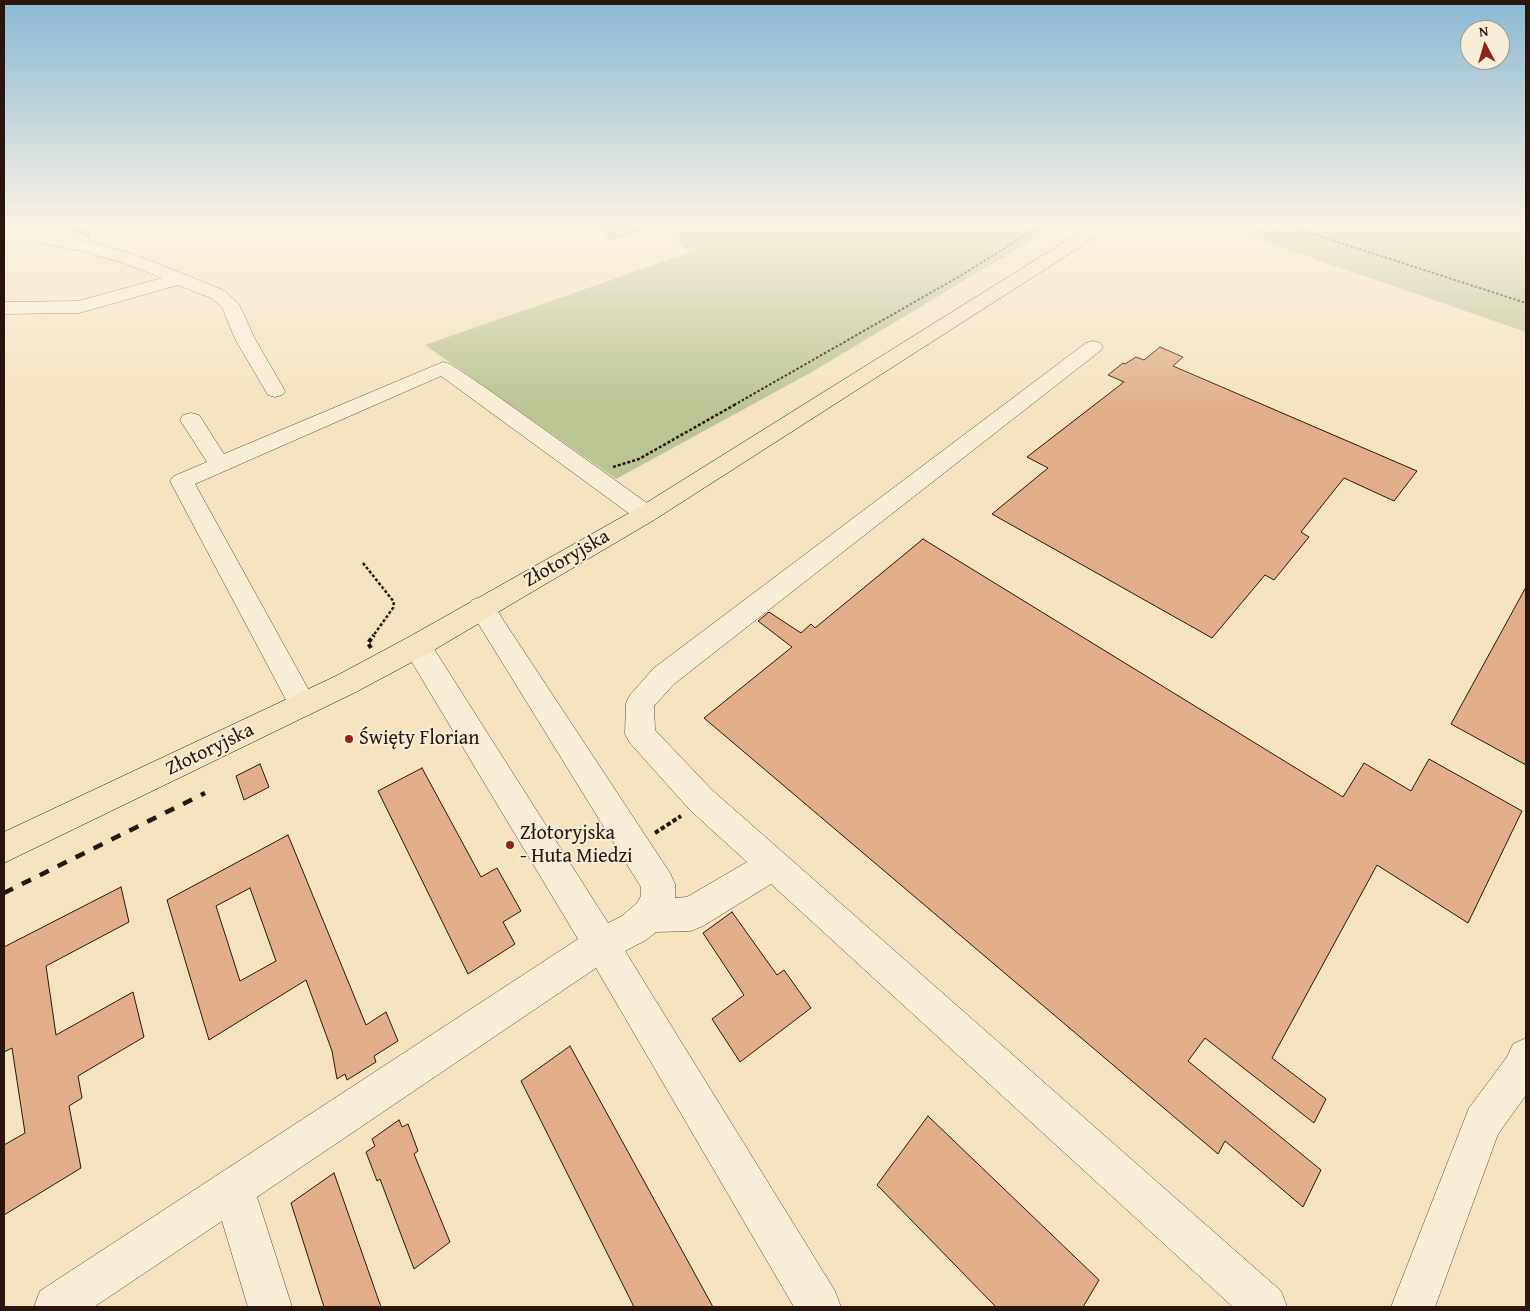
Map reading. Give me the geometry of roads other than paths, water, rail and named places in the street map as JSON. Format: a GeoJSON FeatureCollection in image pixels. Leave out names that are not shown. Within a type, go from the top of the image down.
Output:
{"type":"FeatureCollection","features":[{"type":"Feature","properties":{"kind":"main road","name":"Złotoryjska"},"geometry":{"type":"LineString","coordinates":[[4,848],[346,684],[417,646],[646,514],[1008,285]]}},
{"type":"Feature","properties":{"kind":"street"},"geometry":{"type":"LineString","coordinates":[[4,308],[80,307],[157,285]]}},
{"type":"Feature","properties":{"kind":"street"},"geometry":{"type":"LineString","coordinates":[[195,285],[217,294],[230,304],[245,339],[275,391]]}},
{"type":"Feature","properties":{"kind":"street"},"geometry":{"type":"LineString","coordinates":[[1093,347],[664,676],[640,703],[640,734],[692,791],[1265,1307]]}},
{"type":"Feature","properties":{"kind":"street"},"geometry":{"type":"LineString","coordinates":[[303,705],[182,481],[443,368],[479,392],[646,514]]}},
{"type":"Feature","properties":{"kind":"street"},"geometry":{"type":"LineString","coordinates":[[190,420],[220,465]]}},
{"type":"Feature","properties":{"kind":"street"},"geometry":{"type":"LineString","coordinates":[[56,1307],[601,944],[634,928],[649,915],[658,900],[658,884],[481,608]]}},
{"type":"Feature","properties":{"kind":"street"},"geometry":{"type":"LineString","coordinates":[[417,646],[601,944],[819,1307]]}},
{"type":"Feature","properties":{"kind":"street"},"geometry":{"type":"LineString","coordinates":[[649,915],[691,914],[773,865]]}},
{"type":"Feature","properties":{"kind":"street"},"geometry":{"type":"LineString","coordinates":[[1413,1307],[1483,1122],[1522,1070],[1526,1058]]}},
{"type":"Feature","properties":{"kind":"street"},"geometry":{"type":"LineString","coordinates":[[234,1190],[270,1307]]}},
{"type":"Feature","properties":{"kind":"railway"},"geometry":{"type":"LineString","coordinates":[[4,893],[205,793]]}},
{"type":"Feature","properties":{"kind":"place","name":"Święty Florian"},"geometry":{"type":"Point","coordinates":[349,739]}},
{"type":"Feature","properties":{"kind":"place","name":"Złotoryjska - Huta Miedzi"},"geometry":{"type":"Point","coordinates":[510,845]}}]}
